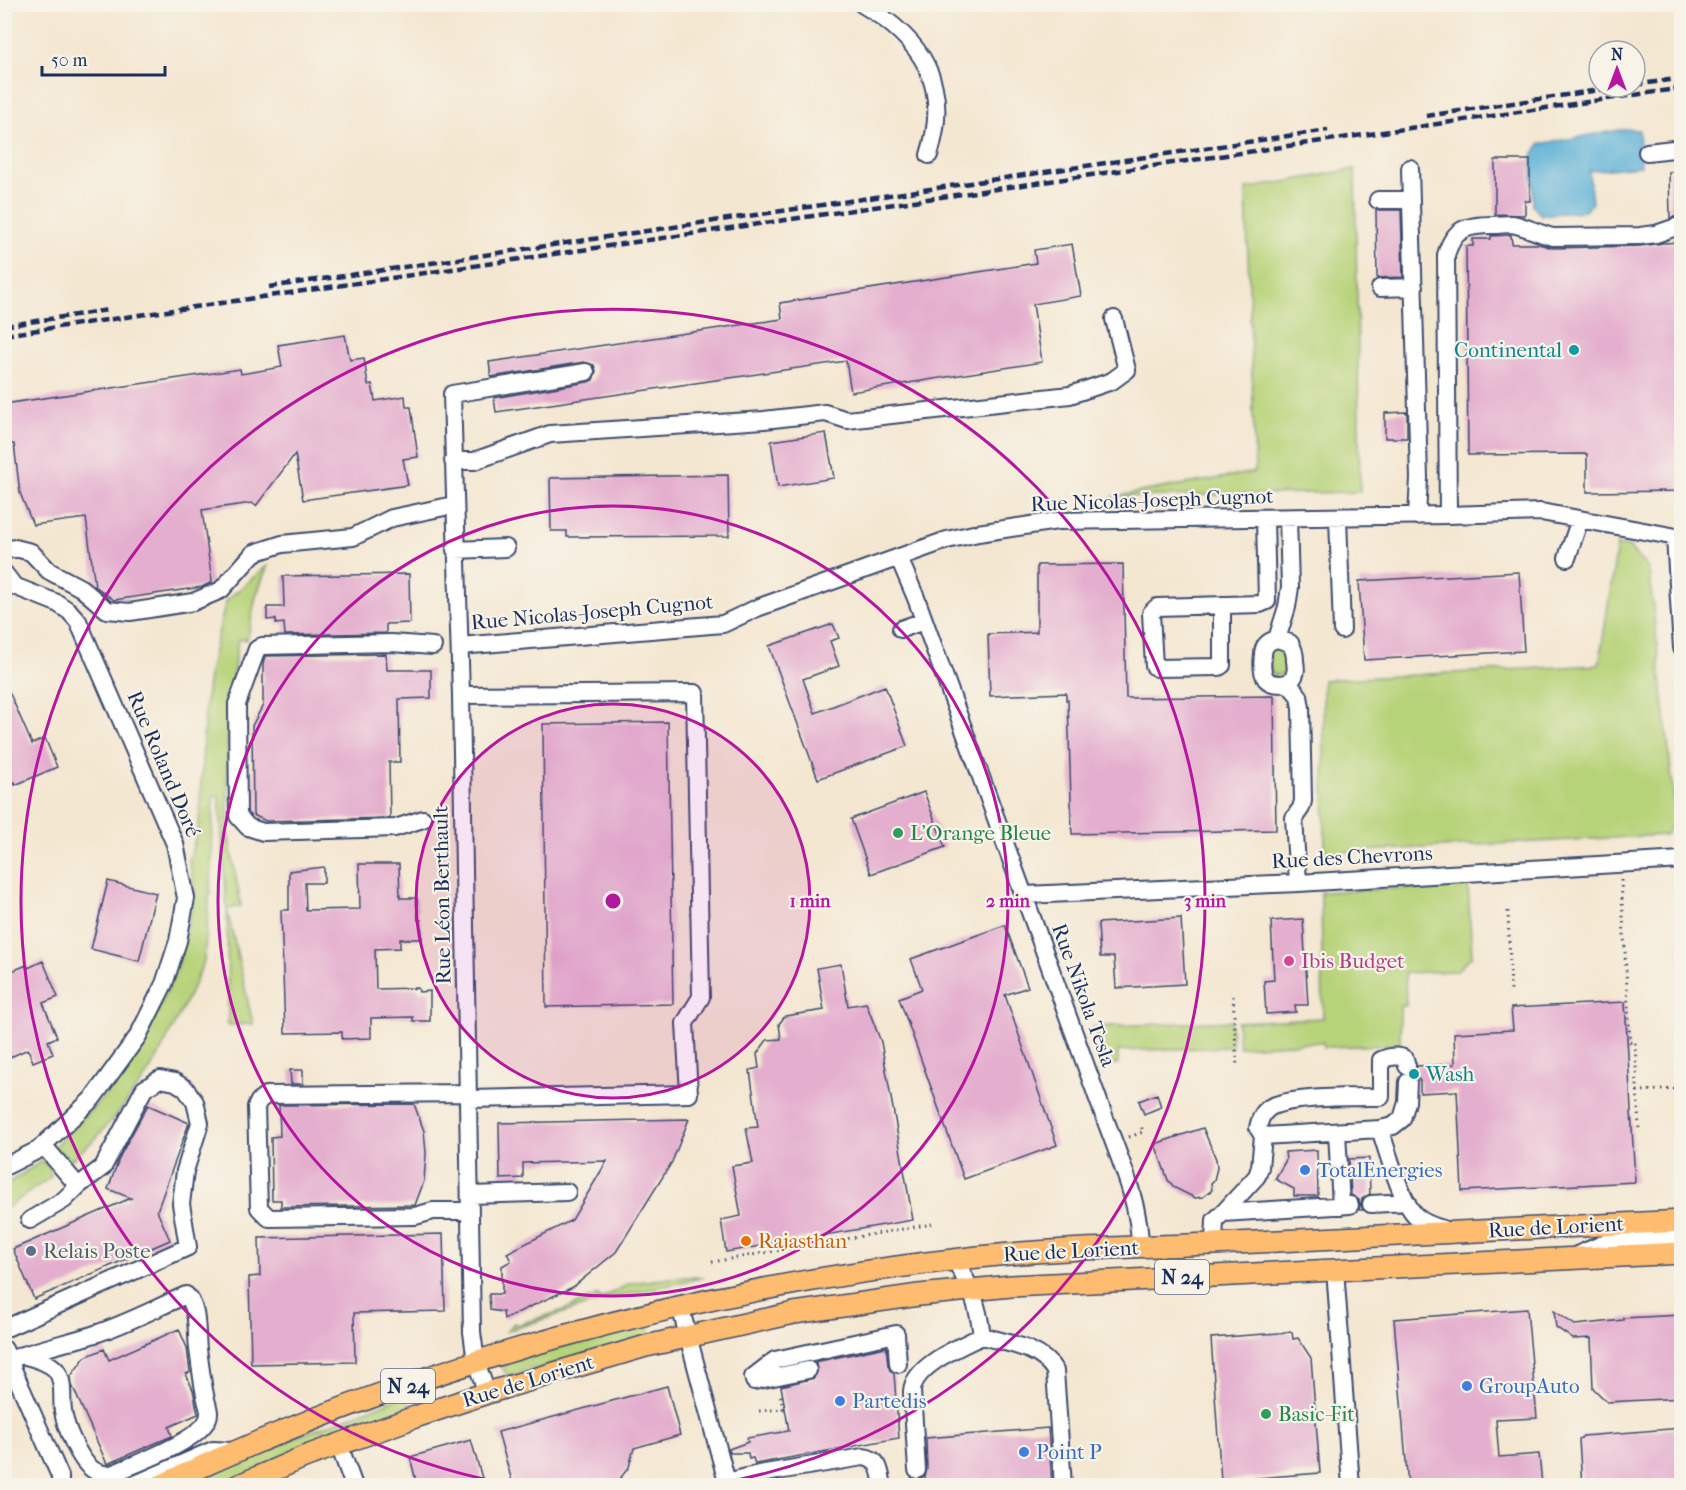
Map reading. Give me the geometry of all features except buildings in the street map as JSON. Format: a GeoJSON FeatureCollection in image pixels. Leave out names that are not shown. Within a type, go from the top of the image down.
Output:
{"type":"FeatureCollection","features":[{"type":"Feature","properties":{"kind":"main road","name":"Rue de Lorient"},"geometry":{"type":"LineString","coordinates":[[160,1485],[233,1451],[333,1412],[476,1362],[680,1306],[776,1286],[1007,1254],[1682,1221]]}},
{"type":"Feature","properties":{"kind":"main road","name":"Rue de Lorient"},"geometry":{"type":"LineString","coordinates":[[237,1485],[304,1457],[487,1393],[687,1336],[794,1313],[972,1289],[1682,1253]]}},
{"type":"Feature","properties":{"kind":"street"},"geometry":{"type":"LineString","coordinates":[[862,4],[903,33],[924,61],[933,80],[938,121],[929,155]]}},
{"type":"Feature","properties":{"kind":"street"},"geometry":{"type":"LineString","coordinates":[[1647,152],[1682,148]]}},
{"type":"Feature","properties":{"kind":"street"},"geometry":{"type":"LineString","coordinates":[[1410,168],[1419,478],[1417,516]]}},
{"type":"Feature","properties":{"kind":"street"},"geometry":{"type":"LineString","coordinates":[[1378,200],[1411,200]]}},
{"type":"Feature","properties":{"kind":"street"},"geometry":{"type":"LineString","coordinates":[[1448,515],[1446,255],[1454,238],[1462,230],[1472,225],[1512,224],[1540,235],[1553,237],[1640,236],[1656,234],[1682,225]]}},
{"type":"Feature","properties":{"kind":"street"},"geometry":{"type":"LineString","coordinates":[[1380,288],[1414,287]]}},
{"type":"Feature","properties":{"kind":"street"},"geometry":{"type":"LineString","coordinates":[[453,462],[474,461],[550,434],[764,420],[825,413],[848,420],[1070,395],[1112,381],[1127,370],[1114,320]]}},
{"type":"Feature","properties":{"kind":"street","name":"Rue Léon Berthault"},"geometry":{"type":"LineString","coordinates":[[487,1393],[476,1362],[472,1332],[460,646],[455,550],[452,394],[586,372]]}},
{"type":"Feature","properties":{"kind":"street"},"geometry":{"type":"LineString","coordinates":[[4,551],[15,548],[31,552],[49,571],[81,588],[107,610],[130,612],[193,602],[221,590],[254,553],[282,544],[353,537],[392,518],[454,505]]}},
{"type":"Feature","properties":{"kind":"street","name":"Rue Nicolas-Joseph Cugnot"},"geometry":{"type":"LineString","coordinates":[[460,646],[723,624],[758,608],[947,540],[1057,521],[1265,519],[1541,512],[1678,537]]}},
{"type":"Feature","properties":{"kind":"street"},"geometry":{"type":"LineString","coordinates":[[1338,517],[1342,630]]}},
{"type":"Feature","properties":{"kind":"street"},"geometry":{"type":"LineString","coordinates":[[1277,639],[1287,607],[1290,587],[1288,518]]}},
{"type":"Feature","properties":{"kind":"street"},"geometry":{"type":"LineString","coordinates":[[1222,606],[1222,665],[1157,668],[1154,666],[1151,613],[1153,609],[1157,607],[1222,606],[1267,601],[1265,519]]}},
{"type":"Feature","properties":{"kind":"street"},"geometry":{"type":"LineString","coordinates":[[1567,558],[1580,519]]}},
{"type":"Feature","properties":{"kind":"street"},"geometry":{"type":"LineString","coordinates":[[1678,537],[1682,648]]}},
{"type":"Feature","properties":{"kind":"street"},"geometry":{"type":"LineString","coordinates":[[455,550],[506,548]]}},
{"type":"Feature","properties":{"kind":"street","name":"Rue Nikola Tesla"},"geometry":{"type":"LineString","coordinates":[[899,558],[1025,895],[1132,1198],[1137,1215],[1140,1247]]}},
{"type":"Feature","properties":{"kind":"street","name":"Rue Roland Doré"},"geometry":{"type":"LineString","coordinates":[[4,573],[14,586],[57,603],[78,621],[175,843],[186,898],[178,941],[164,984],[138,1036],[92,1099],[38,1150],[4,1167]]}},
{"type":"Feature","properties":{"kind":"street"},"geometry":{"type":"LineString","coordinates":[[1267,591],[1282,591],[1290,587]]}},
{"type":"Feature","properties":{"kind":"street"},"geometry":{"type":"LineString","coordinates":[[901,629],[924,621]]}},
{"type":"Feature","properties":{"kind":"street"},"geometry":{"type":"LineString","coordinates":[[1277,639],[1290,643],[1293,647],[1296,670],[1293,679],[1288,683],[1272,683],[1266,678],[1263,670],[1263,649],[1271,641],[1277,639]]}},
{"type":"Feature","properties":{"kind":"street"},"geometry":{"type":"LineString","coordinates":[[423,819],[394,828],[263,832],[248,827],[238,816],[237,704],[250,662],[257,649],[262,646],[391,643],[433,646]]}},
{"type":"Feature","properties":{"kind":"street"},"geometry":{"type":"LineString","coordinates":[[1288,683],[1299,696],[1301,708],[1303,801],[1294,818],[1298,883]]}},
{"type":"Feature","properties":{"kind":"street"},"geometry":{"type":"LineString","coordinates":[[461,695],[695,693],[700,997],[685,1023],[689,1094],[266,1095],[256,1107],[259,1208],[268,1218],[415,1216],[470,1203],[567,1192]]}},
{"type":"Feature","properties":{"kind":"street","name":"Rue des Chevrons"},"geometry":{"type":"LineString","coordinates":[[1025,895],[1298,883],[1682,860]]}},
{"type":"Feature","properties":{"kind":"street"},"geometry":{"type":"LineString","coordinates":[[1263,1136],[1380,1129],[1393,1126],[1402,1119],[1407,1102],[1408,1074],[1405,1059],[1402,1057],[1381,1060],[1381,1098],[1402,1119]]}},
{"type":"Feature","properties":{"kind":"street"},"geometry":{"type":"LineString","coordinates":[[4,1329],[188,1248],[181,1204],[185,1171],[200,1123],[195,1102],[185,1088],[175,1082],[160,1079],[144,1089],[103,1167],[64,1200],[30,1220]]}},
{"type":"Feature","properties":{"kind":"street"},"geometry":{"type":"LineString","coordinates":[[1214,1244],[1215,1220],[1257,1176],[1263,1136],[1258,1128],[1263,1114],[1274,1106],[1296,1101],[1381,1098]]}},
{"type":"Feature","properties":{"kind":"street"},"geometry":{"type":"LineString","coordinates":[[1380,1129],[1407,1202],[1416,1216],[1429,1225],[1452,1232]]}},
{"type":"Feature","properties":{"kind":"street"},"geometry":{"type":"LineString","coordinates":[[1222,1213],[1346,1206],[1337,1132]]}},
{"type":"Feature","properties":{"kind":"street"},"geometry":{"type":"LineString","coordinates":[[43,1145],[78,1186]]}},
{"type":"Feature","properties":{"kind":"street"},"geometry":{"type":"LineString","coordinates":[[1371,1204],[1407,1202]]}},
{"type":"Feature","properties":{"kind":"street","name":"Rue de Lorient"},"geometry":{"type":"LineString","coordinates":[[1570,1258],[1612,1240],[1682,1237]]}},
{"type":"Feature","properties":{"kind":"street"},"geometry":{"type":"LineString","coordinates":[[955,1260],[972,1289],[979,1312],[982,1336]]}},
{"type":"Feature","properties":{"kind":"street"},"geometry":{"type":"LineString","coordinates":[[1335,1269],[1352,1485]]}},
{"type":"Feature","properties":{"kind":"street"},"geometry":{"type":"LineString","coordinates":[[186,1296],[190,1298],[195,1314],[201,1369],[209,1412],[207,1423],[201,1431],[159,1454],[110,1474],[101,1474],[83,1461],[70,1432],[63,1413],[62,1385],[56,1371],[48,1363],[12,1354],[96,1334],[186,1296]]}},
{"type":"Feature","properties":{"kind":"street"},"geometry":{"type":"LineString","coordinates":[[680,1306],[727,1484],[759,1474],[863,1457],[877,1462],[883,1485]]}},
{"type":"Feature","properties":{"kind":"street"},"geometry":{"type":"LineString","coordinates":[[808,1370],[753,1379],[775,1360],[896,1334],[898,1364]]}},
{"type":"Feature","properties":{"kind":"street"},"geometry":{"type":"LineString","coordinates":[[917,1470],[912,1391],[915,1381],[945,1355],[982,1336],[1036,1354],[1055,1371],[1063,1485]]}},
{"type":"Feature","properties":{"kind":"street"},"geometry":{"type":"LineString","coordinates":[[12,1354],[60,1481],[76,1485]]}},
{"type":"Feature","properties":{"kind":"street"},"geometry":{"type":"LineString","coordinates":[[45,1443],[70,1432]]}},
{"type":"Feature","properties":{"kind":"street"},"geometry":{"type":"LineString","coordinates":[[339,1445],[354,1485]]}},
{"type":"Feature","properties":{"kind":"street","name":"Rue de Lorient"},"geometry":{"type":"LineString","coordinates":[[131,1485],[213,1450],[233,1451]]}},
{"type":"Feature","properties":{"kind":"path"},"geometry":{"type":"LineString","coordinates":[[1620,863],[1630,1042],[1635,1042],[1639,1130]]}},
{"type":"Feature","properties":{"kind":"path"},"geometry":{"type":"LineString","coordinates":[[1508,911],[1511,992]]}},
{"type":"Feature","properties":{"kind":"path"},"geometry":{"type":"LineString","coordinates":[[1233,996],[1237,1067]]}},
{"type":"Feature","properties":{"kind":"path"},"geometry":{"type":"LineString","coordinates":[[1637,1091],[1682,1089]]}},
{"type":"Feature","properties":{"kind":"path"},"geometry":{"type":"LineString","coordinates":[[712,1262],[932,1224]]}},
{"type":"Feature","properties":{"kind":"path"},"geometry":{"type":"LineString","coordinates":[[759,1411],[783,1409]]}},
{"type":"Feature","properties":{"kind":"green space"},"geometry":{"type":"Polygon","coordinates":[[[1355,169],[1360,492],[1111,497],[1255,472],[1246,189],[1355,169]]]}},
{"type":"Feature","properties":{"kind":"green space"},"geometry":{"type":"Polygon","coordinates":[[[1617,545],[1629,547],[1649,570],[1676,817],[1666,835],[1325,853],[1323,680],[1599,665],[1617,545]]]}},
{"type":"Feature","properties":{"kind":"green space"},"geometry":{"type":"Polygon","coordinates":[[[268,565],[256,596],[247,640],[238,640],[227,714],[228,833],[241,906],[227,909],[219,796],[213,796],[212,866],[204,961],[158,1057],[146,1076],[96,1138],[71,1160],[54,1147],[123,1074],[148,1033],[178,966],[195,892],[189,861],[199,823],[205,706],[210,668],[226,601],[268,565]]]}},
{"type":"Feature","properties":{"kind":"green space"},"geometry":{"type":"Polygon","coordinates":[[[1274,647],[1281,647],[1286,651],[1289,667],[1279,675],[1271,673],[1269,651],[1274,647]]]}},
{"type":"Feature","properties":{"kind":"green space"},"geometry":{"type":"Polygon","coordinates":[[[1468,885],[1472,956],[1456,971],[1405,973],[1406,1006],[1400,1006],[1400,1045],[1324,1047],[1323,1042],[1239,1047],[1237,1022],[1323,1018],[1321,892],[1468,885]]]}},
{"type":"Feature","properties":{"kind":"green space"},"geometry":{"type":"Polygon","coordinates":[[[227,909],[253,1024],[228,1025],[227,909]]]}},
{"type":"Feature","properties":{"kind":"green space"},"geometry":{"type":"Polygon","coordinates":[[[1231,1021],[1232,1047],[1118,1051],[1118,1064],[1108,1064],[1092,1027],[1231,1021]]]}},
{"type":"Feature","properties":{"kind":"green space"},"geometry":{"type":"Polygon","coordinates":[[[42,1161],[50,1168],[51,1177],[5,1209],[5,1185],[42,1161]]]}},
{"type":"Feature","properties":{"kind":"green space"},"geometry":{"type":"Polygon","coordinates":[[[680,1277],[705,1277],[607,1299],[507,1331],[514,1323],[517,1325],[564,1310],[598,1295],[600,1299],[631,1283],[680,1277]]]}},
{"type":"Feature","properties":{"kind":"green space"},"geometry":{"type":"Polygon","coordinates":[[[648,1324],[651,1337],[511,1375],[507,1375],[503,1369],[506,1362],[648,1324]]]}},
{"type":"Feature","properties":{"kind":"green space"},"geometry":{"type":"Polygon","coordinates":[[[406,1395],[411,1408],[228,1485],[182,1486],[306,1433],[406,1395]]]}},
{"type":"Feature","properties":{"kind":"water"},"geometry":{"type":"Polygon","coordinates":[[[1625,129],[1639,130],[1641,166],[1589,171],[1592,203],[1585,211],[1541,215],[1533,206],[1532,156],[1540,144],[1625,129]]]}},
{"type":"Feature","properties":{"kind":"railway"},"geometry":{"type":"LineString","coordinates":[[1647,83],[1682,78]]}},
{"type":"Feature","properties":{"kind":"railway"},"geometry":{"type":"LineString","coordinates":[[4,335],[1682,88]]}},
{"type":"Feature","properties":{"kind":"railway"},"geometry":{"type":"LineString","coordinates":[[1426,116],[1587,92]]}},
{"type":"Feature","properties":{"kind":"railway"},"geometry":{"type":"LineString","coordinates":[[269,287],[1328,130]]}},
{"type":"Feature","properties":{"kind":"railway"},"geometry":{"type":"LineString","coordinates":[[4,326],[108,310]]}},
{"type":"Feature","properties":{"kind":"place","name":"Continental"},"geometry":{"type":"Point","coordinates":[1574,350]}},
{"type":"Feature","properties":{"kind":"place","name":"L'Orange Bleue"},"geometry":{"type":"Point","coordinates":[898,833]}},
{"type":"Feature","properties":{"kind":"place","name":"Ibis Budget"},"geometry":{"type":"Point","coordinates":[1289,961]}},
{"type":"Feature","properties":{"kind":"place","name":"Wash"},"geometry":{"type":"Point","coordinates":[1414,1074]}},
{"type":"Feature","properties":{"kind":"place","name":"TotalEnergies"},"geometry":{"type":"Point","coordinates":[1305,1170]}},
{"type":"Feature","properties":{"kind":"place","name":"Rajasthan"},"geometry":{"type":"Point","coordinates":[746,1241]}},
{"type":"Feature","properties":{"kind":"place","name":"Relais Poste"},"geometry":{"type":"Point","coordinates":[31,1251]}},
{"type":"Feature","properties":{"kind":"place","name":"GroupAuto"},"geometry":{"type":"Point","coordinates":[1467,1386]}},
{"type":"Feature","properties":{"kind":"place","name":"Partedis"},"geometry":{"type":"Point","coordinates":[840,1401]}},
{"type":"Feature","properties":{"kind":"place","name":"Basic-Fit"},"geometry":{"type":"Point","coordinates":[1266,1414]}},
{"type":"Feature","properties":{"kind":"place","name":"Point P"},"geometry":{"type":"Point","coordinates":[1024,1452]}}]}
